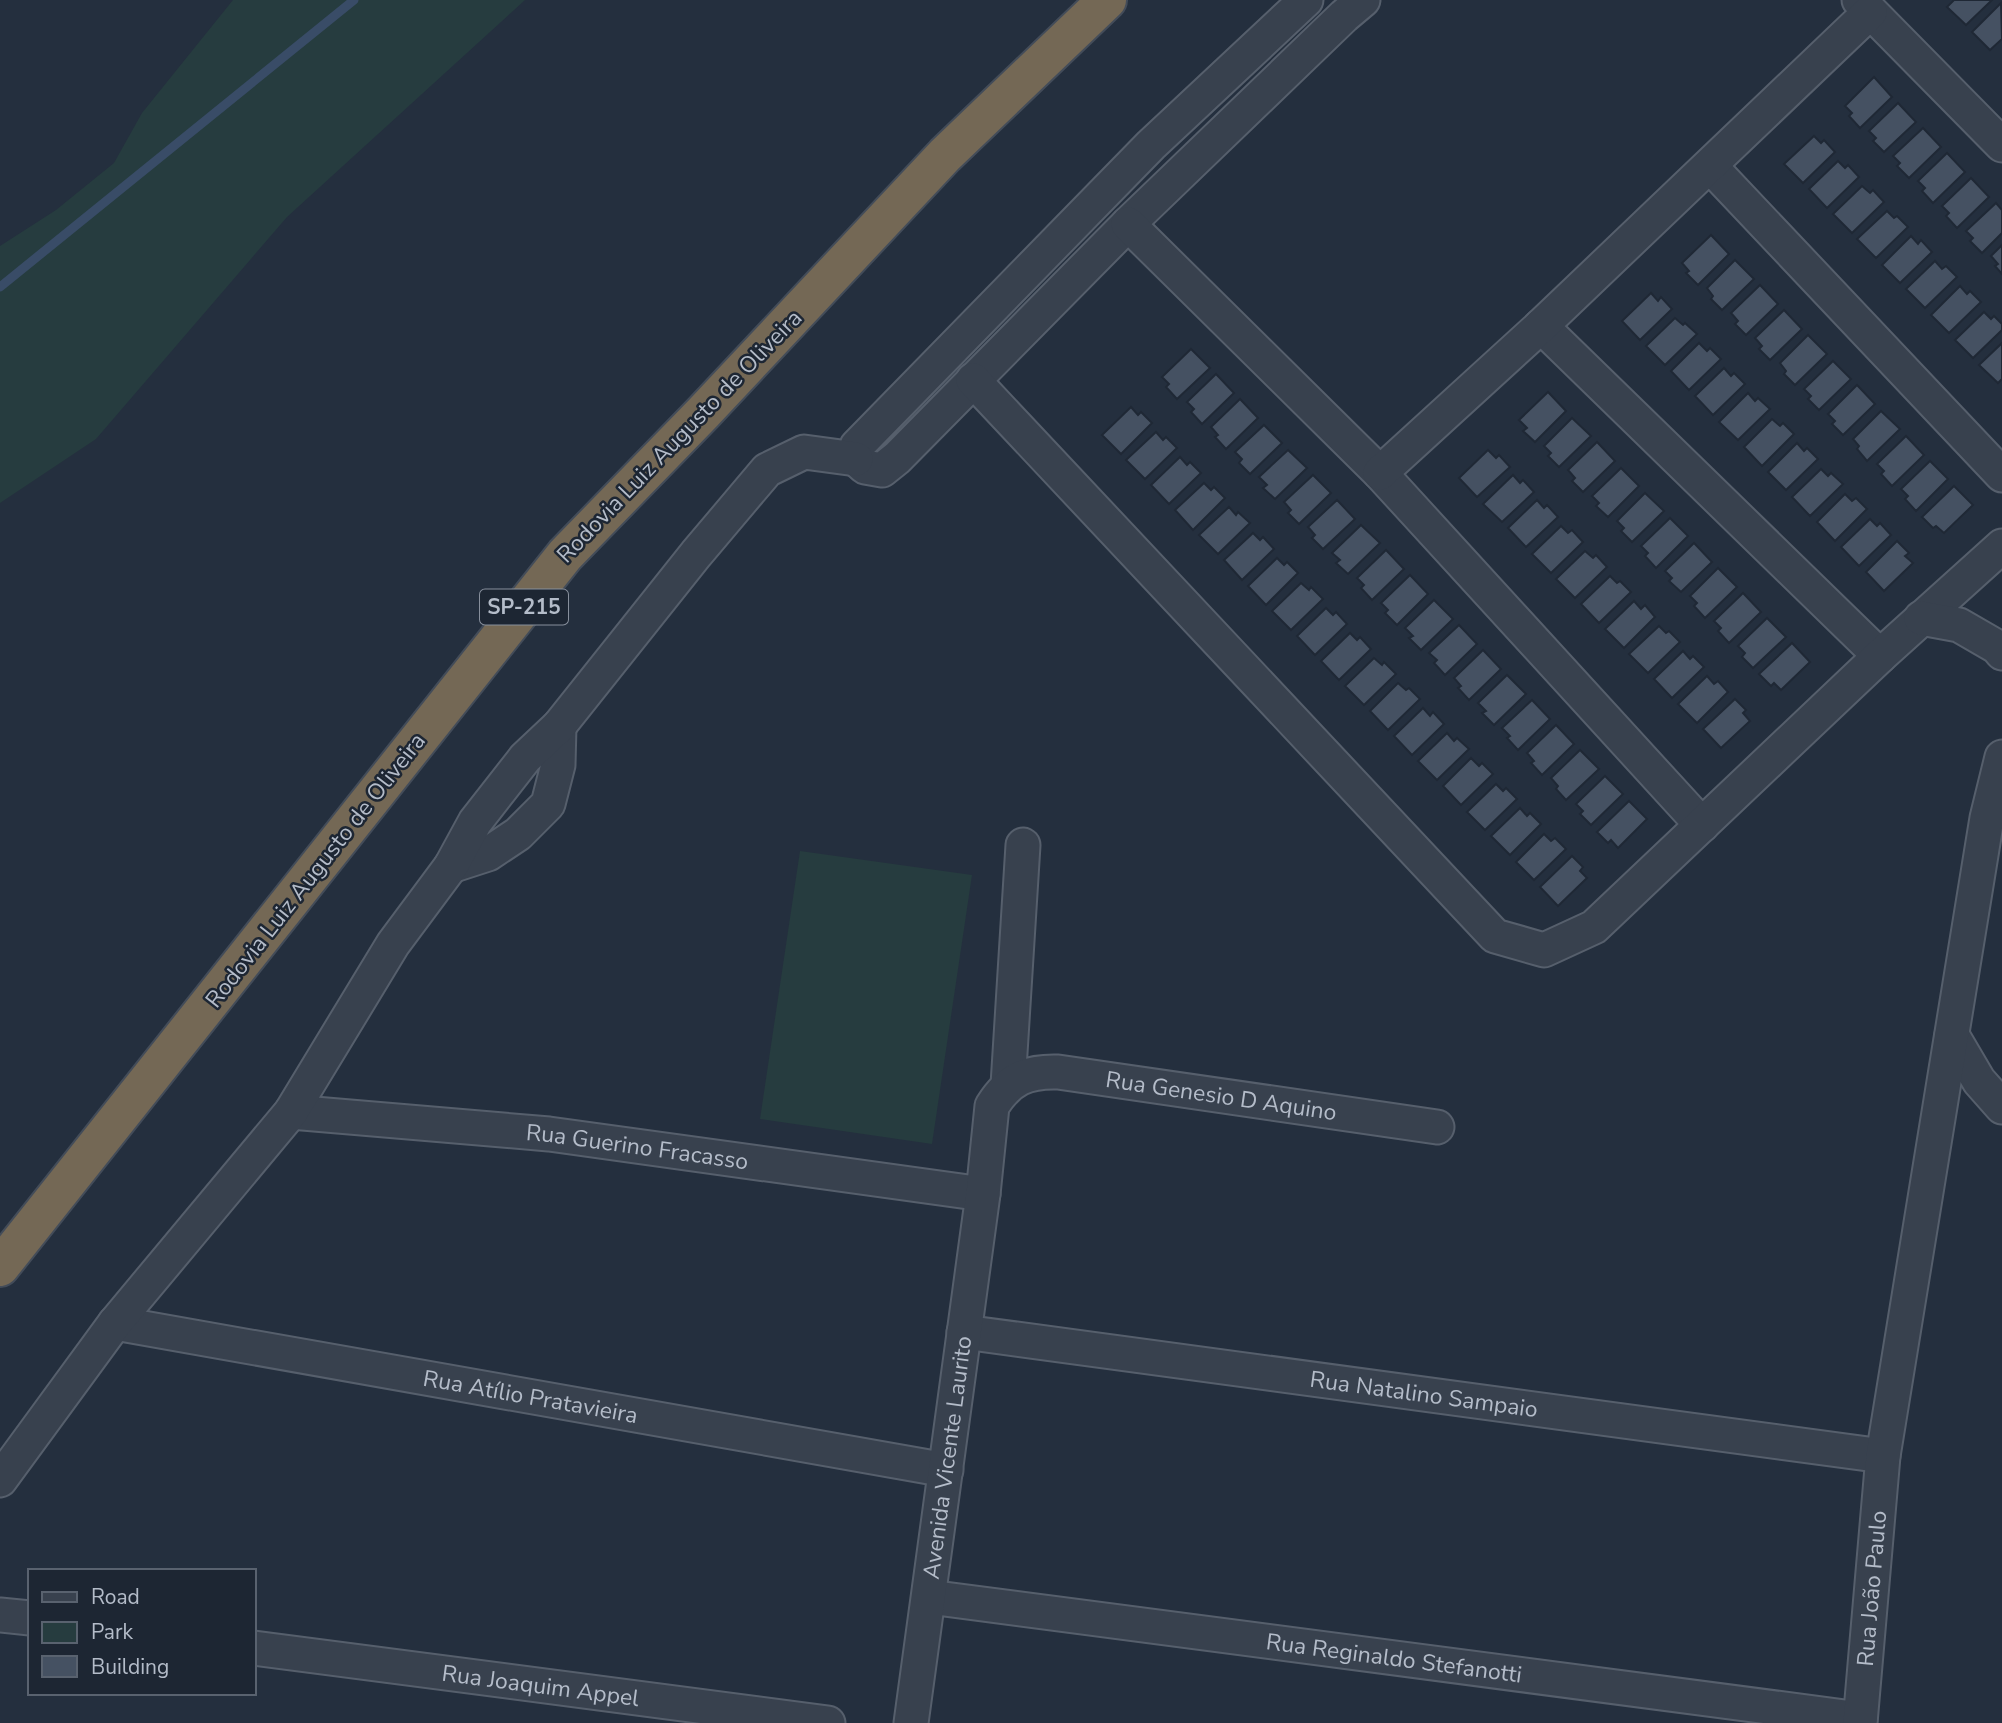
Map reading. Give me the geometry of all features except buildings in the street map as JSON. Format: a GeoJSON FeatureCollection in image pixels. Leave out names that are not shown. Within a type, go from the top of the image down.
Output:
{"type":"FeatureCollection","features":[{"type":"Feature","properties":{"kind":"highway","name":"Rodovia Luiz Augusto de Oliveira"},"geometry":{"type":"LineString","coordinates":[[0,1267],[565,555],[703,413],[945,155],[1108,0]]}},
{"type":"Feature","properties":{"kind":"street"},"geometry":{"type":"LineString","coordinates":[[856,459],[857,446],[1151,145],[1306,0]]}},
{"type":"Feature","properties":{"kind":"street"},"geometry":{"type":"LineString","coordinates":[[0,1480],[115,1323],[291,1112],[393,944],[451,866],[475,822],[524,758],[559,726],[696,554],[768,470],[804,452],[856,459],[865,467],[882,470],[897,458],[1128,224],[1363,0]]}},
{"type":"Feature","properties":{"kind":"street"},"geometry":{"type":"LineString","coordinates":[[1380,473],[1710,166],[1864,6],[2002,145]]}},
{"type":"Feature","properties":{"kind":"street"},"geometry":{"type":"LineString","coordinates":[[1710,166],[2002,475]]}},
{"type":"Feature","properties":{"kind":"street"},"geometry":{"type":"LineString","coordinates":[[1128,224],[1380,473],[1702,825]]}},
{"type":"Feature","properties":{"kind":"street"},"geometry":{"type":"LineString","coordinates":[[1541,326],[1880,656]]}},
{"type":"Feature","properties":{"kind":"street"},"geometry":{"type":"LineString","coordinates":[[973,380],[1495,936],[1544,950],[1594,927],[1880,656],[2002,547]]}},
{"type":"Feature","properties":{"kind":"street"},"geometry":{"type":"LineString","coordinates":[[1921,618],[1959,625],[1997,647],[2002,653]]}},
{"type":"Feature","properties":{"kind":"street"},"geometry":{"type":"LineString","coordinates":[[451,866],[488,854],[518,834],[548,804],[558,765],[559,726]]}},
{"type":"Feature","properties":{"kind":"street","name":"Rua João Paulo"},"geometry":{"type":"LineString","coordinates":[[1860,1721],[1883,1455],[1952,1035],[1995,821],[2002,757]]}},
{"type":"Feature","properties":{"kind":"street"},"geometry":{"type":"LineString","coordinates":[[1008,1085],[1023,845]]}},
{"type":"Feature","properties":{"kind":"street"},"geometry":{"type":"LineString","coordinates":[[1952,1035],[1979,1081],[2002,1107]]}},
{"type":"Feature","properties":{"kind":"street","name":"Rua Genesio D Aquino"},"geometry":{"type":"LineString","coordinates":[[1008,1085],[1032,1074],[1058,1072],[1437,1128]]}},
{"type":"Feature","properties":{"kind":"street","name":"Avenida Vicente Laurito"},"geometry":{"type":"LineString","coordinates":[[911,1723],[983,1194],[992,1105],[1008,1085]]}},
{"type":"Feature","properties":{"kind":"street","name":"Rua Guerino Fracasso"},"geometry":{"type":"LineString","coordinates":[[291,1112],[550,1134],[983,1194]]}},
{"type":"Feature","properties":{"kind":"street","name":"Rua Atílio Pratavieira"},"geometry":{"type":"LineString","coordinates":[[115,1323],[946,1470]]}},
{"type":"Feature","properties":{"kind":"street","name":"Rua Natalino Sampaio"},"geometry":{"type":"LineString","coordinates":[[964,1332],[1883,1455]]}},
{"type":"Feature","properties":{"kind":"street","name":"Rua Reginaldo Stefanotti"},"geometry":{"type":"LineString","coordinates":[[929,1597],[1860,1721]]}},
{"type":"Feature","properties":{"kind":"street"},"geometry":{"type":"LineString","coordinates":[[0,1615],[28,1618]]}},
{"type":"Feature","properties":{"kind":"street","name":"Rua Joaquim Appel"},"geometry":{"type":"LineString","coordinates":[[256,1648],[828,1723]]}},
{"type":"Feature","properties":{"kind":"green space"},"geometry":{"type":"Polygon","coordinates":[[[233,0],[525,0],[287,217],[96,439],[0,503],[0,246],[56,210],[114,163],[142,113],[233,0]]]}},
{"type":"Feature","properties":{"kind":"green space"},"geometry":{"type":"Polygon","coordinates":[[[800,851],[972,875],[932,1144],[760,1119],[800,851]]]}},
{"type":"Feature","properties":{"kind":"waterway"},"geometry":{"type":"LineString","coordinates":[[0,287],[354,0]]}}]}
